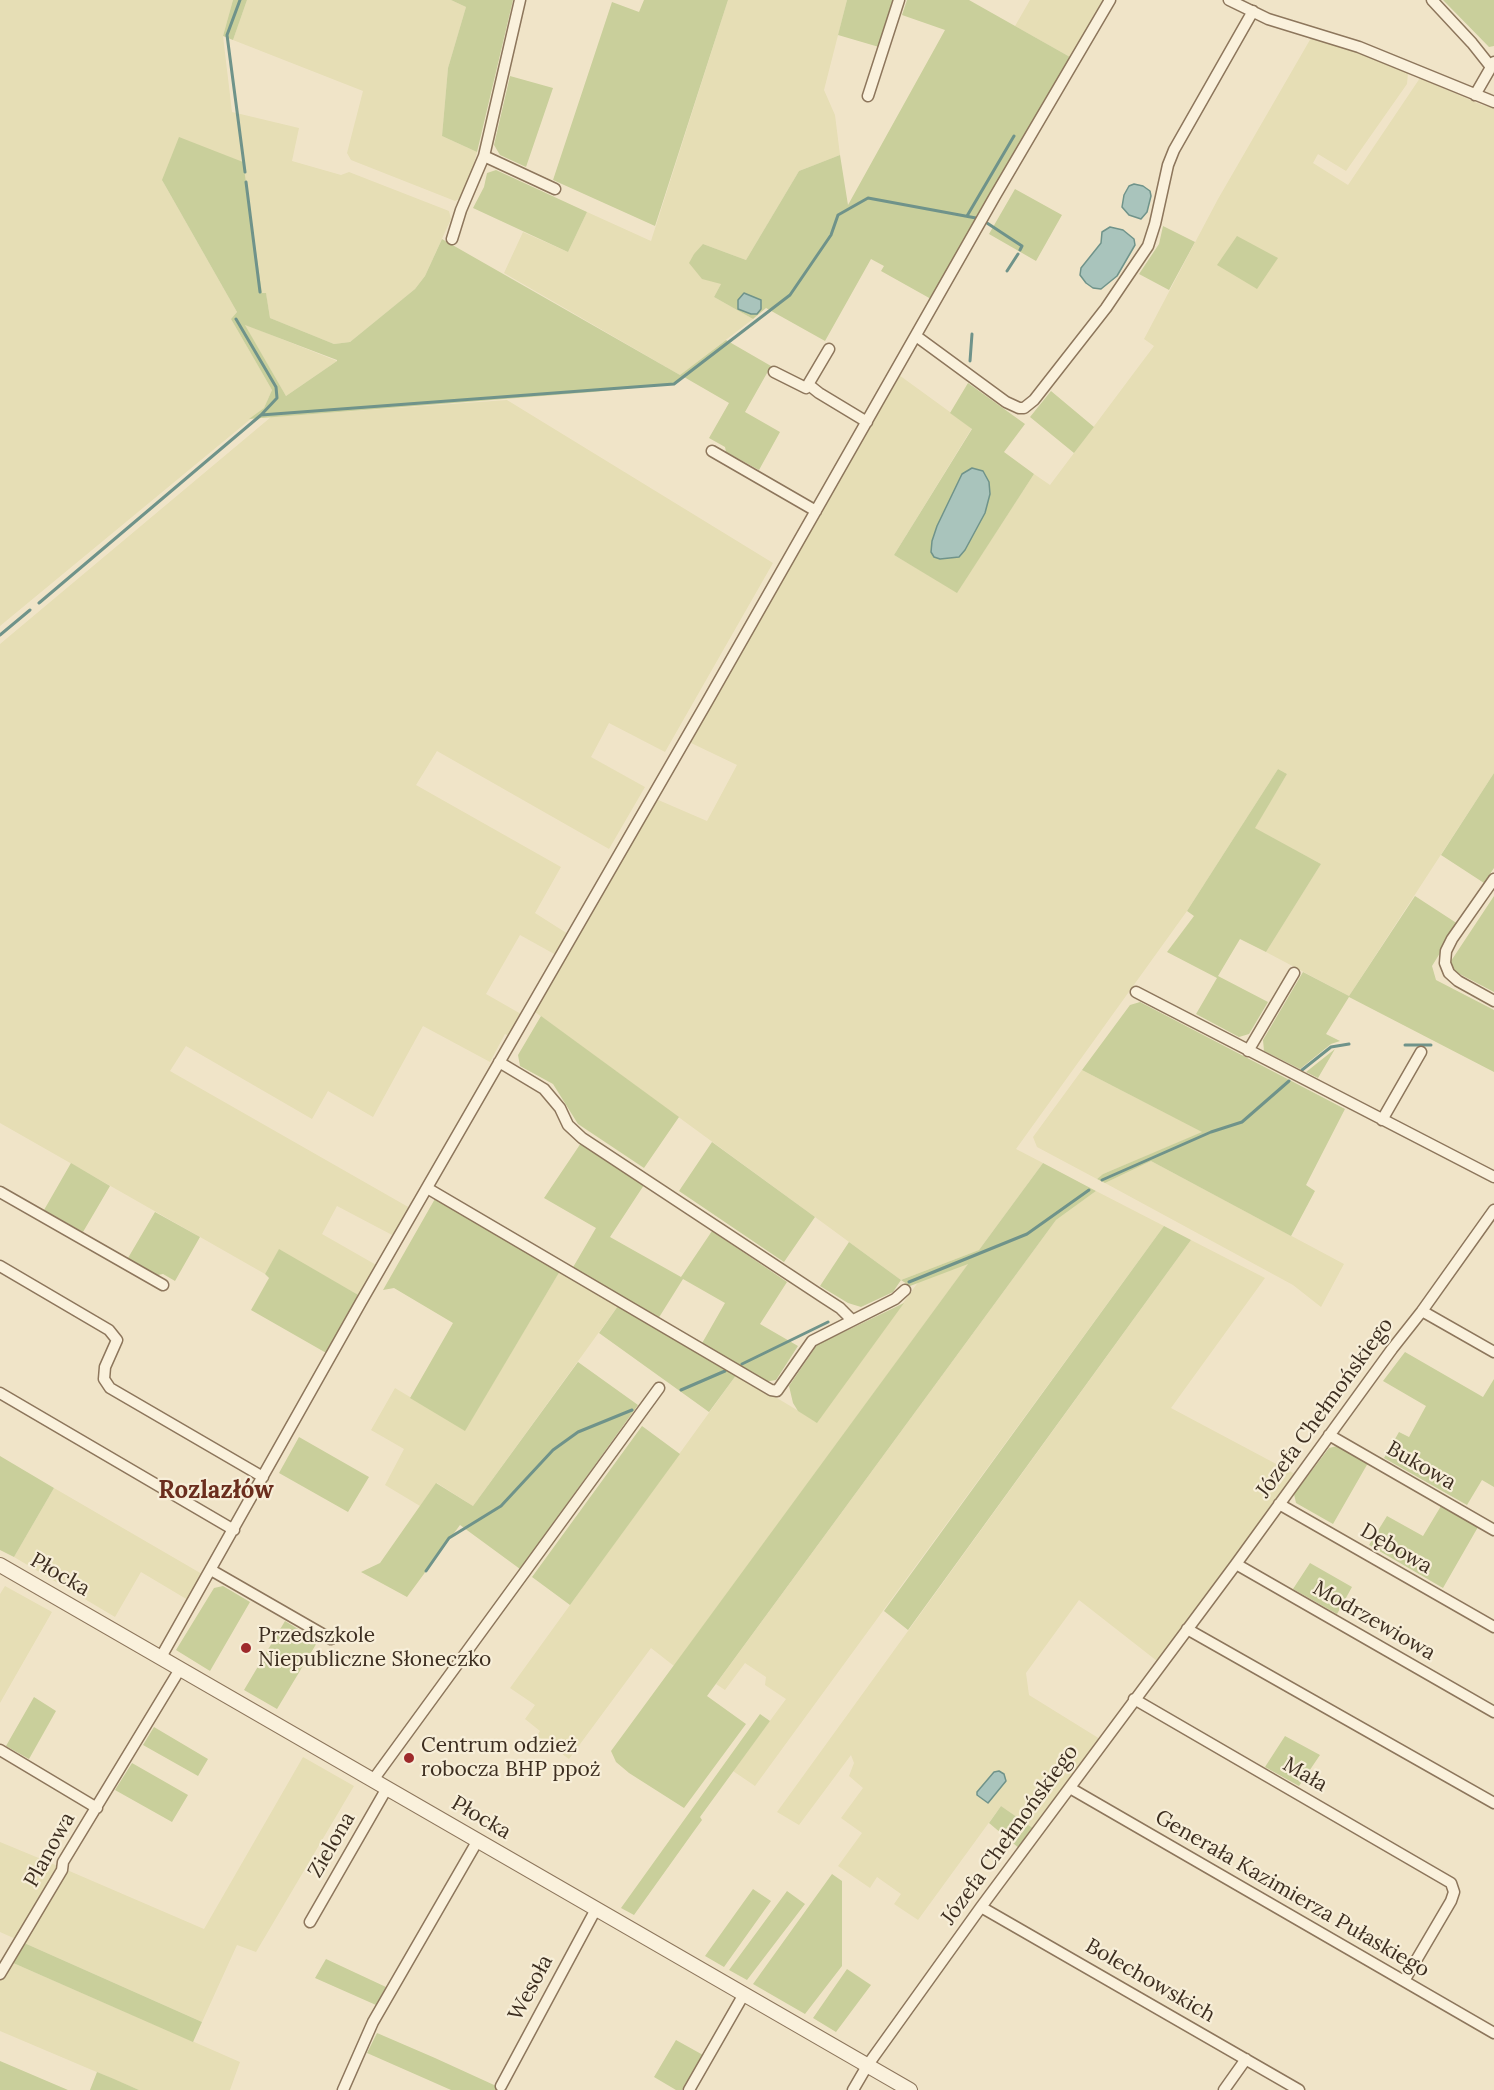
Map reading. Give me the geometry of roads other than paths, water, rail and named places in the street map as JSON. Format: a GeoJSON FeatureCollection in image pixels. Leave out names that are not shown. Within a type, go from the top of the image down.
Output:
{"type":"FeatureCollection","features":[{"type":"Feature","properties":{"kind":"street"},"geometry":{"type":"LineString","coordinates":[[452,239],[460,210],[484,156],[520,0]]}},
{"type":"Feature","properties":{"kind":"street"},"geometry":{"type":"LineString","coordinates":[[868,96],[899,0]]}},
{"type":"Feature","properties":{"kind":"street"},"geometry":{"type":"LineString","coordinates":[[161,1657],[499,1062],[995,196],[1110,0]]}},
{"type":"Feature","properties":{"kind":"street"},"geometry":{"type":"LineString","coordinates":[[1229,0],[1286,25],[1367,50],[1494,102]]}},
{"type":"Feature","properties":{"kind":"street"},"geometry":{"type":"LineString","coordinates":[[1432,0],[1492,65],[1474,95]]}},
{"type":"Feature","properties":{"kind":"street"},"geometry":{"type":"LineString","coordinates":[[916,336],[1006,402],[1019,408],[1029,405],[1088,332],[1148,246],[1168,165],[1174,150],[1253,12]]}},
{"type":"Feature","properties":{"kind":"street"},"geometry":{"type":"LineString","coordinates":[[484,156],[555,189]]}},
{"type":"Feature","properties":{"kind":"street"},"geometry":{"type":"LineString","coordinates":[[774,372],[806,388],[810,385],[829,349]]}},
{"type":"Feature","properties":{"kind":"street"},"geometry":{"type":"LineString","coordinates":[[810,385],[819,393],[867,422]]}},
{"type":"Feature","properties":{"kind":"street"},"geometry":{"type":"LineString","coordinates":[[712,451],[816,511]]}},
{"type":"Feature","properties":{"kind":"street"},"geometry":{"type":"LineString","coordinates":[[1494,879],[1452,939],[1446,951],[1445,963],[1449,973],[1458,981],[1494,1001]]}},
{"type":"Feature","properties":{"kind":"street"},"geometry":{"type":"LineString","coordinates":[[1248,1051],[1294,973]]}},
{"type":"Feature","properties":{"kind":"street"},"geometry":{"type":"LineString","coordinates":[[1136,992],[1494,1177]]}},
{"type":"Feature","properties":{"kind":"street"},"geometry":{"type":"LineString","coordinates":[[1382,1120],[1421,1052]]}},
{"type":"Feature","properties":{"kind":"street"},"geometry":{"type":"LineString","coordinates":[[499,1062],[544,1089],[560,1108],[568,1125],[582,1138],[831,1302],[852,1320]]}},
{"type":"Feature","properties":{"kind":"street"},"geometry":{"type":"LineString","coordinates":[[427,1188],[771,1390],[779,1390],[812,1341],[895,1299],[905,1290]]}},
{"type":"Feature","properties":{"kind":"street"},"geometry":{"type":"LineString","coordinates":[[0,1192],[163,1285]]}},
{"type":"Feature","properties":{"kind":"street","name":"Józefa Chełmońskiego"},"geometry":{"type":"LineString","coordinates":[[853,2090],[867,2066],[981,1907],[1236,1564],[1494,1210]]}},
{"type":"Feature","properties":{"kind":"street"},"geometry":{"type":"LineString","coordinates":[[0,1266],[109,1330],[117,1340],[105,1367],[104,1379],[110,1388],[263,1477]]}},
{"type":"Feature","properties":{"kind":"street"},"geometry":{"type":"LineString","coordinates":[[1422,1311],[1494,1352]]}},
{"type":"Feature","properties":{"kind":"street"},"geometry":{"type":"LineString","coordinates":[[373,1779],[659,1388]]}},
{"type":"Feature","properties":{"kind":"street"},"geometry":{"type":"LineString","coordinates":[[0,1393],[234,1530]]}},
{"type":"Feature","properties":{"kind":"street","name":"Bukowa"},"geometry":{"type":"LineString","coordinates":[[1329,1435],[1494,1530]]}},
{"type":"Feature","properties":{"kind":"street","name":"Dębowa"},"geometry":{"type":"LineString","coordinates":[[1279,1504],[1494,1627]]}},
{"type":"Feature","properties":{"kind":"street","name":"Płocka"},"geometry":{"type":"LineString","coordinates":[[0,1564],[910,2090]]}},
{"type":"Feature","properties":{"kind":"street","name":"Modrzewiowa"},"geometry":{"type":"LineString","coordinates":[[1236,1564],[1494,1712]]}},
{"type":"Feature","properties":{"kind":"street"},"geometry":{"type":"LineString","coordinates":[[211,1570],[331,1639]]}},
{"type":"Feature","properties":{"kind":"street"},"geometry":{"type":"LineString","coordinates":[[1187,1629],[1494,1803]]}},
{"type":"Feature","properties":{"kind":"street","name":"Planowa"},"geometry":{"type":"LineString","coordinates":[[0,1974],[62,1870],[63,1863],[180,1668]]}},
{"type":"Feature","properties":{"kind":"street","name":"Mała"},"geometry":{"type":"LineString","coordinates":[[1134,1699],[1448,1880],[1454,1888],[1451,1901],[1404,1981]]}},
{"type":"Feature","properties":{"kind":"street","name":"Planowa"},"geometry":{"type":"LineString","coordinates":[[0,1750],[97,1808]]}},
{"type":"Feature","properties":{"kind":"street","name":"Zielona"},"geometry":{"type":"LineString","coordinates":[[310,1922],[387,1788]]}},
{"type":"Feature","properties":{"kind":"street","name":"Generała Kazimierza Pułaskiego"},"geometry":{"type":"LineString","coordinates":[[1070,1788],[1494,2033]]}},
{"type":"Feature","properties":{"kind":"street"},"geometry":{"type":"LineString","coordinates":[[343,2090],[374,2022],[478,1840]]}},
{"type":"Feature","properties":{"kind":"street","name":"Bolechowskich"},"geometry":{"type":"LineString","coordinates":[[981,1907],[1299,2090]]}},
{"type":"Feature","properties":{"kind":"street","name":"Wesoła"},"geometry":{"type":"LineString","coordinates":[[501,2086],[596,1909]]}},
{"type":"Feature","properties":{"kind":"street"},"geometry":{"type":"LineString","coordinates":[[689,2090],[744,1994]]}},
{"type":"Feature","properties":{"kind":"street"},"geometry":{"type":"LineString","coordinates":[[1224,2090],[1246,2059]]}},
{"type":"Feature","properties":{"kind":"water"},"geometry":{"type":"Polygon","coordinates":[[[1134,184],[1143,186],[1150,191],[1151,196],[1147,212],[1141,219],[1129,215],[1122,207],[1124,195],[1129,186],[1134,184]]]}},
{"type":"Feature","properties":{"kind":"water"},"geometry":{"type":"Polygon","coordinates":[[[1110,227],[1123,230],[1134,239],[1135,245],[1117,276],[1101,289],[1093,288],[1080,275],[1081,268],[1101,243],[1102,232],[1110,227]]]}},
{"type":"Feature","properties":{"kind":"water"},"geometry":{"type":"Polygon","coordinates":[[[744,293],[761,300],[761,309],[757,314],[738,309],[738,300],[744,293]]]}},
{"type":"Feature","properties":{"kind":"water"},"geometry":{"type":"Polygon","coordinates":[[[972,468],[983,471],[989,482],[990,494],[985,513],[959,557],[940,559],[934,557],[931,552],[932,541],[937,526],[962,474],[972,468]]]}},
{"type":"Feature","properties":{"kind":"water"},"geometry":{"type":"Polygon","coordinates":[[[999,1771],[1004,1774],[1006,1781],[988,1803],[977,1795],[977,1792],[994,1772],[999,1771]]]}},
{"type":"Feature","properties":{"kind":"waterway"},"geometry":{"type":"LineString","coordinates":[[240,0],[227,35],[245,172]]}},
{"type":"Feature","properties":{"kind":"waterway"},"geometry":{"type":"LineString","coordinates":[[967,216],[1014,136]]}},
{"type":"Feature","properties":{"kind":"waterway"},"geometry":{"type":"LineString","coordinates":[[246,182],[260,292]]}},
{"type":"Feature","properties":{"kind":"waterway"},"geometry":{"type":"LineString","coordinates":[[261,415],[674,384],[790,295],[831,235],[838,215],[868,198],[976,218]]}},
{"type":"Feature","properties":{"kind":"waterway"},"geometry":{"type":"LineString","coordinates":[[987,223],[1022,246],[1020,250]]}},
{"type":"Feature","properties":{"kind":"waterway"},"geometry":{"type":"LineString","coordinates":[[1007,271],[1018,254]]}},
{"type":"Feature","properties":{"kind":"waterway"},"geometry":{"type":"LineString","coordinates":[[39,603],[261,415],[277,398],[276,387],[236,319]]}},
{"type":"Feature","properties":{"kind":"waterway"},"geometry":{"type":"LineString","coordinates":[[970,361],[972,334]]}},
{"type":"Feature","properties":{"kind":"waterway"},"geometry":{"type":"LineString","coordinates":[[0,635],[30,610]]}},
{"type":"Feature","properties":{"kind":"waterway"},"geometry":{"type":"LineString","coordinates":[[1302,1070],[1331,1047],[1349,1044]]}},
{"type":"Feature","properties":{"kind":"waterway"},"geometry":{"type":"LineString","coordinates":[[1405,1045],[1431,1045]]}},
{"type":"Feature","properties":{"kind":"waterway"},"geometry":{"type":"LineString","coordinates":[[1102,1180],[1211,1132],[1242,1122],[1289,1081]]}},
{"type":"Feature","properties":{"kind":"waterway"},"geometry":{"type":"LineString","coordinates":[[909,1282],[1027,1234],[1089,1190]]}},
{"type":"Feature","properties":{"kind":"waterway"},"geometry":{"type":"LineString","coordinates":[[742,1364],[828,1322]]}},
{"type":"Feature","properties":{"kind":"waterway"},"geometry":{"type":"LineString","coordinates":[[681,1390],[725,1371]]}},
{"type":"Feature","properties":{"kind":"waterway"},"geometry":{"type":"LineString","coordinates":[[426,1571],[449,1538],[501,1506],[553,1450],[578,1432],[632,1410]]}},
{"type":"Feature","properties":{"kind":"place","name":"Przedszkole Niepubliczne Słoneczko"},"geometry":{"type":"Point","coordinates":[246,1648]}},
{"type":"Feature","properties":{"kind":"place","name":"Centrum odzież robocza BHP ppoż"},"geometry":{"type":"Point","coordinates":[409,1758]}},
{"type":"Feature","properties":{"kind":"district","name":"Rozlazłów"},"geometry":{"type":"Point","coordinates":[216,1491]}}]}
